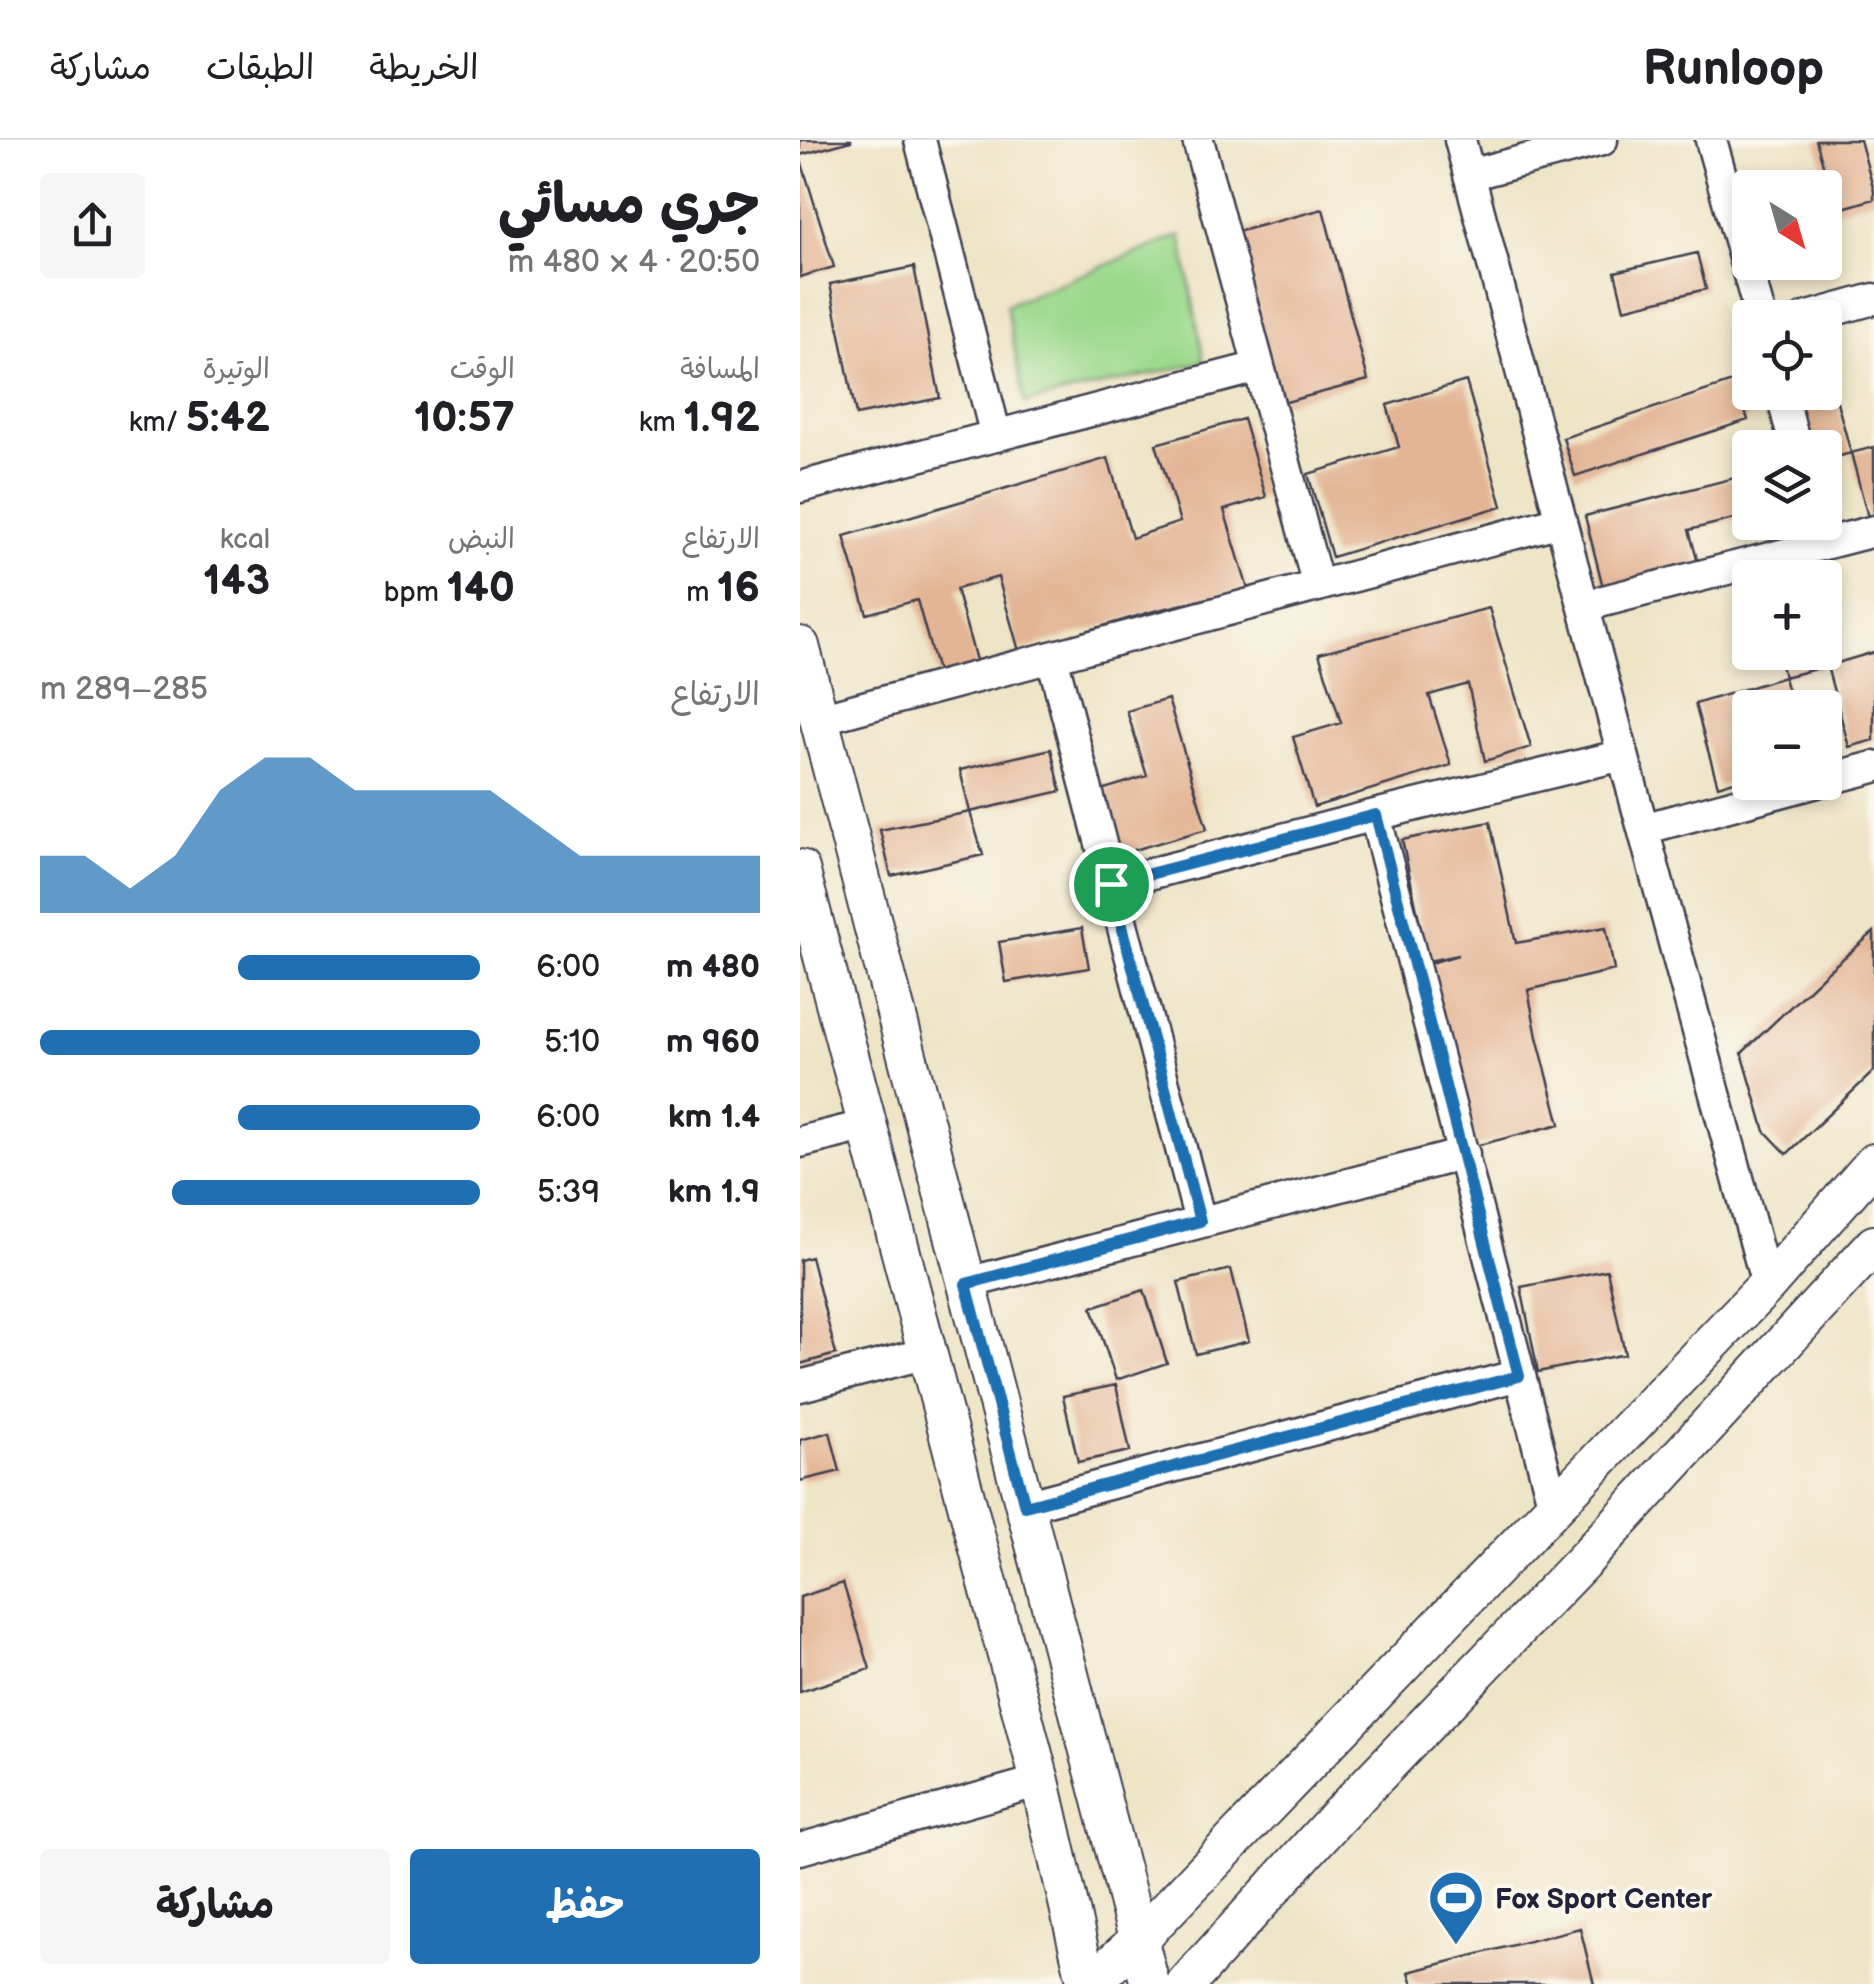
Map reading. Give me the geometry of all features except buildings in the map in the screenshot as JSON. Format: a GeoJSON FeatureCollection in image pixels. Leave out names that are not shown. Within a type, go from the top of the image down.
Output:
{"type":"FeatureCollection","features":[{"type":"Feature","properties":{"kind":"street"},"geometry":{"type":"LineString","coordinates":[[920,140],[996,436]]}},
{"type":"Feature","properties":{"kind":"street"},"geometry":{"type":"LineString","coordinates":[[1198,140],[1318,586]]}},
{"type":"Feature","properties":{"kind":"street"},"geometry":{"type":"LineString","coordinates":[[1460,140],[1767,1284]]}},
{"type":"Feature","properties":{"kind":"street"},"geometry":{"type":"LineString","coordinates":[[1470,175],[1602,140]]}},
{"type":"Feature","properties":{"kind":"street"},"geometry":{"type":"LineString","coordinates":[[1711,140],[1756,300]]}},
{"type":"Feature","properties":{"kind":"street"},"geometry":{"type":"LineString","coordinates":[[1842,308],[1874,299]]}},
{"type":"Feature","properties":{"kind":"street"},"geometry":{"type":"LineString","coordinates":[[800,488],[1258,367]]}},
{"type":"Feature","properties":{"kind":"street"},"geometry":{"type":"LineString","coordinates":[[819,720],[1560,520]]}},
{"type":"Feature","properties":{"kind":"street"},"geometry":{"type":"LineString","coordinates":[[1842,533],[1874,531]]}},
{"type":"Feature","properties":{"kind":"street"},"geometry":{"type":"LineString","coordinates":[[1584,606],[1798,540]]}},
{"type":"Feature","properties":{"kind":"street"},"geometry":{"type":"LineString","coordinates":[[800,646],[1150,1984]]}},
{"type":"Feature","properties":{"kind":"street"},"geometry":{"type":"LineString","coordinates":[[1052,658],[1200,1221]]}},
{"type":"Feature","properties":{"kind":"street"},"geometry":{"type":"LineString","coordinates":[[1111,884],[1623,755]]}},
{"type":"Feature","properties":{"kind":"street"},"geometry":{"type":"LineString","coordinates":[[1842,776],[1874,768]]}},
{"type":"Feature","properties":{"kind":"street"},"geometry":{"type":"LineString","coordinates":[[1643,829],[1750,800]]}},
{"type":"Feature","properties":{"kind":"street"},"geometry":{"type":"LineString","coordinates":[[1376,815],[1554,1507]]}},
{"type":"Feature","properties":{"kind":"street"},"geometry":{"type":"LineString","coordinates":[[800,869],[805,911],[868,1125],[1040,1780],[1089,1984],[1138,1940],[1554,1507],[1767,1284],[1874,1163]]}},
{"type":"Feature","properties":{"kind":"street"},"geometry":{"type":"LineString","coordinates":[[800,1142],[868,1125]]}},
{"type":"Feature","properties":{"kind":"street"},"geometry":{"type":"LineString","coordinates":[[966,1284],[1464,1154]]}},
{"type":"Feature","properties":{"kind":"street"},"geometry":{"type":"LineString","coordinates":[[1186,1984],[1337,1817],[1614,1528],[1874,1246]]}},
{"type":"Feature","properties":{"kind":"street"},"geometry":{"type":"LineString","coordinates":[[800,1386],[927,1353]]}},
{"type":"Feature","properties":{"kind":"street"},"geometry":{"type":"LineString","coordinates":[[1025,1506],[1519,1376]]}},
{"type":"Feature","properties":{"kind":"street"},"geometry":{"type":"LineString","coordinates":[[801,1845],[1040,1780]]}},
{"type":"Feature","properties":{"kind":"green space"},"geometry":{"type":"Polygon","coordinates":[[[1181,235],[1204,362],[1025,403],[1006,305],[1181,235]]]}},
{"type":"Feature","properties":{"kind":"place","name":"Fox Sport Center"},"geometry":{"type":"Point","coordinates":[1456,1947]}},
{"type":"Feature","properties":{"kind":"route"},"geometry":{"type":"LineString","coordinates":[[1376,815],[1519,1376],[1025,1506],[966,1284],[1200,1221],[1111,884],[1376,815]]}}]}
